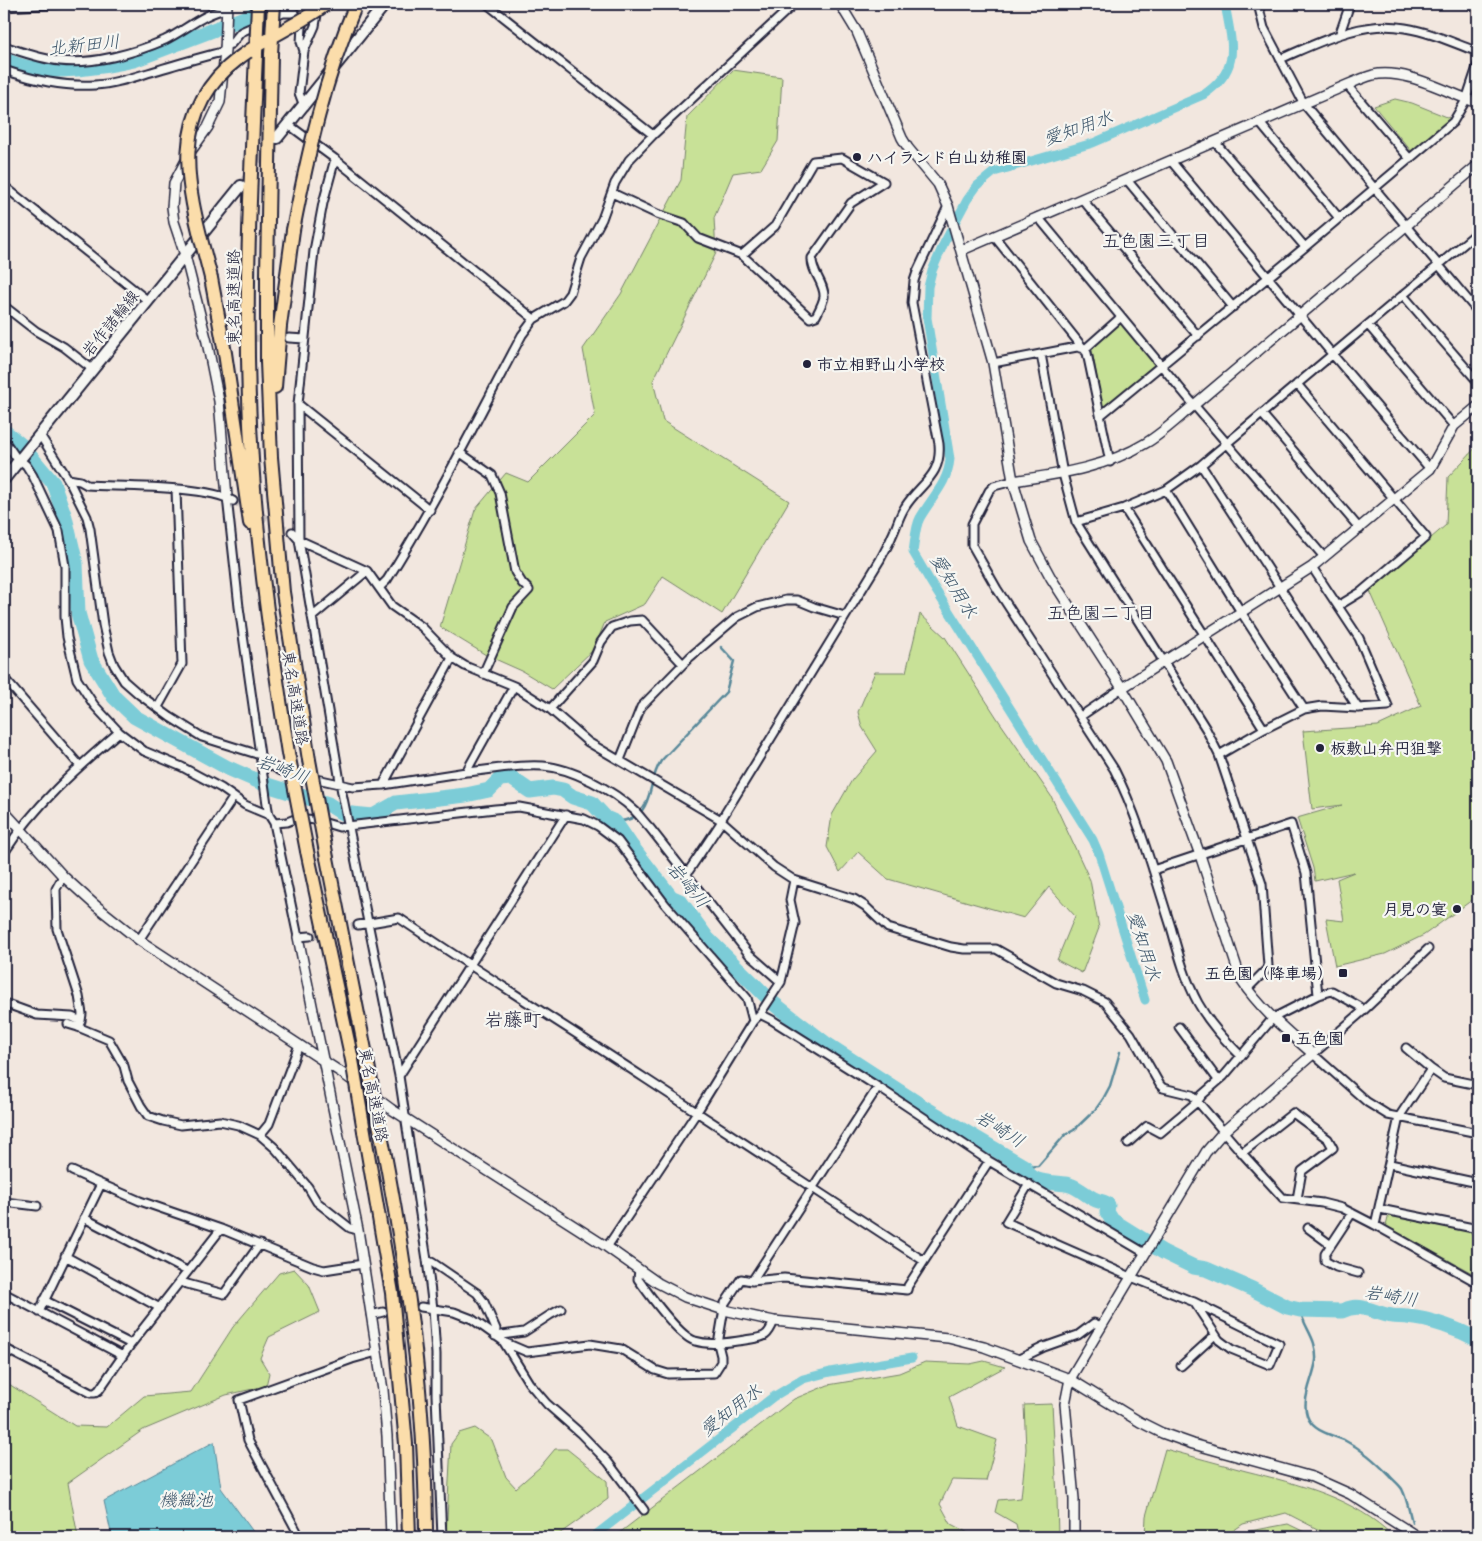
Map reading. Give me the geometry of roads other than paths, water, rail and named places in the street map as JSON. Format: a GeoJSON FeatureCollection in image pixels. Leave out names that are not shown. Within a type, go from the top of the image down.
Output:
{"type":"FeatureCollection","features":[{"type":"Feature","properties":{"kind":"highway","name":"東名高速道路"},"geometry":{"type":"LineString","coordinates":[[258,4],[250,209],[249,385],[258,536],[288,753],[352,1060],[392,1293],[406,1444],[410,1537]]}},
{"type":"Feature","properties":{"kind":"highway","name":"東名高速道路"},"geometry":{"type":"LineString","coordinates":[[274,4],[271,54],[267,362],[272,457],[283,592],[309,760],[406,1270],[417,1363],[424,1454],[426,1537]]}},
{"type":"Feature","properties":{"kind":"highway"},"geometry":{"type":"LineString","coordinates":[[282,713],[263,609],[225,353],[211,278],[189,186],[188,146],[195,115],[213,83],[238,59],[326,4]]}},
{"type":"Feature","properties":{"kind":"highway"},"geometry":{"type":"LineString","coordinates":[[272,457],[277,355],[293,230],[307,162],[324,96],[338,50],[356,4]]}},
{"type":"Feature","properties":{"kind":"main road"},"geometry":{"type":"LineString","coordinates":[[278,138],[385,4]]}},
{"type":"Feature","properties":{"kind":"main road","name":"岩作諸輪線"},"geometry":{"type":"LineString","coordinates":[[4,479],[241,186]]}},
{"type":"Feature","properties":{"kind":"street"},"geometry":{"type":"LineString","coordinates":[[4,7],[59,4]]}},
{"type":"Feature","properties":{"kind":"street"},"geometry":{"type":"LineString","coordinates":[[304,106],[300,93],[304,51],[315,26],[318,4]]}},
{"type":"Feature","properties":{"kind":"street"},"geometry":{"type":"LineString","coordinates":[[487,4],[653,135]]}},
{"type":"Feature","properties":{"kind":"street"},"geometry":{"type":"LineString","coordinates":[[380,587],[387,580],[430,510],[522,335],[534,319],[564,301],[570,293],[582,258],[602,219],[615,183],[629,160],[653,135],[794,4]]}},
{"type":"Feature","properties":{"kind":"street"},"geometry":{"type":"LineString","coordinates":[[840,4],[856,32],[902,138],[938,184],[949,208],[993,363],[1013,481],[1025,526],[1037,554],[1166,761],[1200,855],[1238,971],[1247,989],[1272,1018],[1367,1102],[1388,1114],[1478,1133]]}},
{"type":"Feature","properties":{"kind":"street"},"geometry":{"type":"LineString","coordinates":[[1258,4],[1264,28],[1304,104],[1478,312]]}},
{"type":"Feature","properties":{"kind":"street"},"geometry":{"type":"LineString","coordinates":[[1340,33],[1347,4]]}},
{"type":"Feature","properties":{"kind":"street"},"geometry":{"type":"LineString","coordinates":[[4,46],[42,58],[62,61],[98,60],[165,40],[227,6],[220,102],[208,127],[191,151],[174,183],[172,207],[174,222],[185,255],[219,401],[230,499],[239,608],[267,804],[274,823],[358,1230],[383,1390],[388,1436],[391,1537]]}},
{"type":"Feature","properties":{"kind":"street"},"geometry":{"type":"LineString","coordinates":[[4,70],[46,82],[76,86],[116,82],[225,49],[241,32],[283,13],[295,13],[302,27],[301,42],[304,51]]}},
{"type":"Feature","properties":{"kind":"street"},"geometry":{"type":"LineString","coordinates":[[1280,59],[1340,33],[1383,26],[1421,31],[1478,52]]}},
{"type":"Feature","properties":{"kind":"street"},"geometry":{"type":"LineString","coordinates":[[1101,415],[1268,278],[1452,122],[1466,100],[1478,64]]}},
{"type":"Feature","properties":{"kind":"street"},"geometry":{"type":"LineString","coordinates":[[962,250],[1347,84],[1373,75],[1394,74],[1416,79],[1466,100],[1478,103]]}},
{"type":"Feature","properties":{"kind":"street"},"geometry":{"type":"LineString","coordinates":[[1347,84],[1410,159]]}},
{"type":"Feature","properties":{"kind":"street"},"geometry":{"type":"LineString","coordinates":[[1259,122],[1339,218]]}},
{"type":"Feature","properties":{"kind":"street"},"geometry":{"type":"LineString","coordinates":[[289,124],[335,158],[534,319]]}},
{"type":"Feature","properties":{"kind":"street"},"geometry":{"type":"LineString","coordinates":[[1215,142],[1305,247]]}},
{"type":"Feature","properties":{"kind":"street"},"geometry":{"type":"LineString","coordinates":[[335,158],[323,203],[314,251],[298,404],[299,540],[342,793],[399,1076],[427,1260],[433,1308],[442,1537]]}},
{"type":"Feature","properties":{"kind":"street"},"geometry":{"type":"LineString","coordinates":[[612,193],[657,214],[684,223],[698,238],[742,256],[810,318],[816,316],[824,298],[823,290],[811,264],[812,258],[851,203],[884,182],[842,158],[813,161],[775,226],[742,256]]}},
{"type":"Feature","properties":{"kind":"street"},"geometry":{"type":"LineString","coordinates":[[1171,160],[1430,469]]}},
{"type":"Feature","properties":{"kind":"street"},"geometry":{"type":"LineString","coordinates":[[1241,1056],[1219,1034],[1197,1001],[1186,975],[1153,870],[1124,788],[1114,768],[997,589],[972,545],[972,524],[988,491],[994,486],[1013,481],[1063,474],[1110,462],[1147,443],[1478,166]]}},
{"type":"Feature","properties":{"kind":"street"},"geometry":{"type":"LineString","coordinates":[[1127,180],[1233,307]]}},
{"type":"Feature","properties":{"kind":"street"},"geometry":{"type":"LineString","coordinates":[[4,186],[147,300]]}},
{"type":"Feature","properties":{"kind":"street"},"geometry":{"type":"LineString","coordinates":[[1082,199],[1198,336]]}},
{"type":"Feature","properties":{"kind":"street"},"geometry":{"type":"LineString","coordinates":[[686,875],[720,824],[880,560],[904,508],[916,491],[928,481],[939,461],[939,444],[912,302],[914,280],[917,272],[949,208]]}},
{"type":"Feature","properties":{"kind":"street"},"geometry":{"type":"LineString","coordinates":[[1038,217],[1194,405],[1324,557]]}},
{"type":"Feature","properties":{"kind":"street"},"geometry":{"type":"LineString","coordinates":[[994,236],[1085,348],[1110,462]]}},
{"type":"Feature","properties":{"kind":"street"},"geometry":{"type":"LineString","coordinates":[[1076,522],[1124,508],[1166,490],[1201,465],[1439,265],[1477,236]]}},
{"type":"Feature","properties":{"kind":"street"},"geometry":{"type":"LineString","coordinates":[[1403,295],[1478,382]]}},
{"type":"Feature","properties":{"kind":"street"},"geometry":{"type":"LineString","coordinates":[[4,306],[36,332],[64,347],[92,369]]}},
{"type":"Feature","properties":{"kind":"street"},"geometry":{"type":"LineString","coordinates":[[993,363],[1077,347],[1085,348],[1122,317]]}},
{"type":"Feature","properties":{"kind":"street"},"geometry":{"type":"LineString","coordinates":[[1368,325],[1454,426]]}},
{"type":"Feature","properties":{"kind":"street"},"geometry":{"type":"LineString","coordinates":[[289,338],[305,339]]}},
{"type":"Feature","properties":{"kind":"street"},"geometry":{"type":"LineString","coordinates":[[206,342],[217,340]]}},
{"type":"Feature","properties":{"kind":"street"},"geometry":{"type":"LineString","coordinates":[[1041,354],[1063,474],[1076,522],[1206,729],[1219,755],[1262,884],[1268,966],[1247,989]]}},
{"type":"Feature","properties":{"kind":"street"},"geometry":{"type":"LineString","coordinates":[[1297,384],[1426,537],[1361,592],[1338,606]]}},
{"type":"Feature","properties":{"kind":"street"},"geometry":{"type":"LineString","coordinates":[[298,404],[430,510]]}},
{"type":"Feature","properties":{"kind":"street"},"geometry":{"type":"LineString","coordinates":[[1081,716],[1312,567],[1430,469],[1454,426],[1478,406]]}},
{"type":"Feature","properties":{"kind":"street"},"geometry":{"type":"LineString","coordinates":[[1262,414],[1360,529]]}},
{"type":"Feature","properties":{"kind":"street"},"geometry":{"type":"LineString","coordinates":[[37,438],[68,479],[89,523],[109,652],[114,665],[124,681],[140,695],[202,737],[281,771],[353,787],[383,785],[503,767],[543,766],[560,769],[593,782],[617,797],[634,811],[749,954],[780,982]]}},
{"type":"Feature","properties":{"kind":"street"},"geometry":{"type":"LineString","coordinates":[[4,440],[33,476],[59,531],[65,566],[64,602],[66,630],[77,679],[94,705],[119,732],[144,751],[182,767],[221,788],[245,805],[270,815]]}},
{"type":"Feature","properties":{"kind":"street"},"geometry":{"type":"LineString","coordinates":[[459,452],[492,475],[500,493],[515,572],[529,590],[513,607],[483,674]]}},
{"type":"Feature","properties":{"kind":"street"},"geometry":{"type":"LineString","coordinates":[[1201,465],[1358,708]]}},
{"type":"Feature","properties":{"kind":"street"},"geometry":{"type":"LineString","coordinates":[[68,479],[80,481],[86,485],[176,489],[210,493],[230,499]]}},
{"type":"Feature","properties":{"kind":"street"},"geometry":{"type":"LineString","coordinates":[[158,707],[182,664],[176,489]]}},
{"type":"Feature","properties":{"kind":"street"},"geometry":{"type":"LineString","coordinates":[[1166,490],[1240,612],[1304,709]]}},
{"type":"Feature","properties":{"kind":"street"},"geometry":{"type":"LineString","coordinates":[[1124,508],[1264,729]]}},
{"type":"Feature","properties":{"kind":"street"},"geometry":{"type":"LineString","coordinates":[[292,532],[299,540],[367,571],[392,606],[422,627],[452,658],[483,674],[514,686],[550,709],[588,742],[721,820],[774,867],[794,880],[854,898],[888,928],[951,947],[996,949],[1056,983],[1105,1002],[1131,1034],[1160,1085],[1163,1088],[1192,1094],[1283,1198],[1322,1203],[1352,1213],[1478,1283]]}},
{"type":"Feature","properties":{"kind":"street"},"geometry":{"type":"LineString","coordinates":[[1219,755],[1304,709],[1322,706],[1358,708],[1388,706],[1359,638],[1312,567]]}},
{"type":"Feature","properties":{"kind":"street"},"geometry":{"type":"LineString","coordinates":[[312,617],[367,571]]}},
{"type":"Feature","properties":{"kind":"street"},"geometry":{"type":"LineString","coordinates":[[620,760],[641,707],[683,664],[737,617],[757,607],[786,600],[797,600],[845,616]]}},
{"type":"Feature","properties":{"kind":"street"},"geometry":{"type":"LineString","coordinates":[[550,709],[593,661],[601,642],[612,627],[630,621],[642,620],[683,664]]}},
{"type":"Feature","properties":{"kind":"street"},"geometry":{"type":"LineString","coordinates":[[383,785],[452,658]]}},
{"type":"Feature","properties":{"kind":"street"},"geometry":{"type":"LineString","coordinates":[[4,678],[80,766]]}},
{"type":"Feature","properties":{"kind":"street"},"geometry":{"type":"LineString","coordinates":[[466,772],[514,686]]}},
{"type":"Feature","properties":{"kind":"street"},"geometry":{"type":"LineString","coordinates":[[4,853],[19,829],[80,766],[119,732]]}},
{"type":"Feature","properties":{"kind":"street"},"geometry":{"type":"LineString","coordinates":[[139,940],[234,798]]}},
{"type":"Feature","properties":{"kind":"street"},"geometry":{"type":"LineString","coordinates":[[274,823],[287,822],[297,818],[316,820],[339,827],[520,807],[584,819],[598,826],[618,841],[665,904],[747,998],[753,1022]]}},
{"type":"Feature","properties":{"kind":"street"},"geometry":{"type":"LineString","coordinates":[[4,811],[64,876],[95,905],[139,940],[342,1073],[391,1109],[405,1116],[607,1247],[658,1283],[685,1297],[724,1310],[774,1321],[948,1338],[984,1347],[1070,1379],[1140,1422],[1162,1433],[1192,1444],[1312,1478],[1350,1494],[1418,1537]]}},
{"type":"Feature","properties":{"kind":"street"},"geometry":{"type":"LineString","coordinates":[[399,1076],[566,815]]}},
{"type":"Feature","properties":{"kind":"street"},"geometry":{"type":"LineString","coordinates":[[1153,870],[1291,824],[1306,874],[1318,995]]}},
{"type":"Feature","properties":{"kind":"street"},"geometry":{"type":"LineString","coordinates":[[64,876],[56,889],[57,929],[79,996],[80,1024]]}},
{"type":"Feature","properties":{"kind":"street"},"geometry":{"type":"LineString","coordinates":[[607,1247],[697,1112],[780,982],[795,923],[790,900],[794,880]]}},
{"type":"Feature","properties":{"kind":"street"},"geometry":{"type":"LineString","coordinates":[[358,925],[399,918],[469,966],[697,1112],[924,1261]]}},
{"type":"Feature","properties":{"kind":"street"},"geometry":{"type":"LineString","coordinates":[[298,937],[310,936]]}},
{"type":"Feature","properties":{"kind":"street"},"geometry":{"type":"LineString","coordinates":[[1074,1537],[1074,1499],[1064,1404],[1070,1379],[1101,1326],[1206,1152],[1224,1131],[1363,1011],[1428,949]]}},
{"type":"Feature","properties":{"kind":"street"},"geometry":{"type":"LineString","coordinates":[[1128,1143],[1147,1126],[1160,1134],[1224,1076],[1272,1018],[1318,995],[1332,991],[1359,1006],[1363,1011]]}},
{"type":"Feature","properties":{"kind":"street"},"geometry":{"type":"LineString","coordinates":[[4,1004],[37,1015],[72,1017],[80,1024],[109,1040],[124,1066],[128,1081],[148,1116],[182,1125],[220,1121],[238,1125],[260,1135],[275,1148],[308,1187],[317,1202],[350,1228],[358,1230]]}},
{"type":"Feature","properties":{"kind":"street"},"geometry":{"type":"LineString","coordinates":[[761,1013],[878,1087],[988,1161],[1146,1252]]}},
{"type":"Feature","properties":{"kind":"street"},"geometry":{"type":"LineString","coordinates":[[68,1024],[80,1024]]}},
{"type":"Feature","properties":{"kind":"street"},"geometry":{"type":"LineString","coordinates":[[1179,1027],[1218,1080]]}},
{"type":"Feature","properties":{"kind":"street"},"geometry":{"type":"LineString","coordinates":[[260,1135],[269,1124],[299,1045]]}},
{"type":"Feature","properties":{"kind":"street"},"geometry":{"type":"LineString","coordinates":[[1406,1048],[1431,1070],[1444,1078],[1478,1085]]}},
{"type":"Feature","properties":{"kind":"street"},"geometry":{"type":"LineString","coordinates":[[1376,1225],[1399,1117],[1431,1070]]}},
{"type":"Feature","properties":{"kind":"street"},"geometry":{"type":"LineString","coordinates":[[752,1281],[878,1087]]}},
{"type":"Feature","properties":{"kind":"street"},"geometry":{"type":"LineString","coordinates":[[1242,1153],[1293,1113],[1328,1139],[1333,1148],[1302,1171],[1297,1199]]}},
{"type":"Feature","properties":{"kind":"street"},"geometry":{"type":"LineString","coordinates":[[421,1308],[454,1312],[472,1319],[506,1344],[527,1352],[590,1344],[621,1349],[656,1370],[668,1374],[714,1373],[721,1362],[718,1344],[725,1303],[741,1279],[752,1281],[784,1278],[908,1290],[908,1286],[988,1161]]}},
{"type":"Feature","properties":{"kind":"street"},"geometry":{"type":"LineString","coordinates":[[1390,1164],[1478,1182]]}},
{"type":"Feature","properties":{"kind":"street"},"geometry":{"type":"LineString","coordinates":[[72,1171],[140,1201],[221,1229],[313,1267],[324,1270],[363,1264]]}},
{"type":"Feature","properties":{"kind":"street"},"geometry":{"type":"LineString","coordinates":[[39,1312],[101,1184]]}},
{"type":"Feature","properties":{"kind":"street"},"geometry":{"type":"LineString","coordinates":[[1029,1184],[1006,1222],[1131,1277],[1194,1302],[1279,1344],[1270,1365],[1231,1349],[1215,1335],[1194,1302]]}},
{"type":"Feature","properties":{"kind":"street"},"geometry":{"type":"LineString","coordinates":[[4,1202],[37,1206]]}},
{"type":"Feature","properties":{"kind":"street"},"geometry":{"type":"LineString","coordinates":[[1380,1209],[1478,1229]]}},
{"type":"Feature","properties":{"kind":"street"},"geometry":{"type":"LineString","coordinates":[[1352,1213],[1325,1254],[1325,1260],[1336,1267],[1358,1273]]}},
{"type":"Feature","properties":{"kind":"street"},"geometry":{"type":"LineString","coordinates":[[84,1218],[187,1271]]}},
{"type":"Feature","properties":{"kind":"street"},"geometry":{"type":"LineString","coordinates":[[1308,1228],[1331,1245]]}},
{"type":"Feature","properties":{"kind":"street"},"geometry":{"type":"LineString","coordinates":[[4,1348],[91,1393],[95,1393],[221,1229]]}},
{"type":"Feature","properties":{"kind":"street"},"geometry":{"type":"LineString","coordinates":[[180,1282],[224,1294],[260,1244]]}},
{"type":"Feature","properties":{"kind":"street"},"geometry":{"type":"LineString","coordinates":[[65,1256],[160,1308]]}},
{"type":"Feature","properties":{"kind":"street"},"geometry":{"type":"LineString","coordinates":[[427,1260],[477,1293],[484,1302],[496,1329],[496,1336]]}},
{"type":"Feature","properties":{"kind":"street"},"geometry":{"type":"LineString","coordinates":[[638,1270],[638,1279],[662,1311],[694,1341],[718,1344],[766,1335],[770,1332],[774,1321]]}},
{"type":"Feature","properties":{"kind":"street"},"geometry":{"type":"LineString","coordinates":[[4,1293],[123,1356]]}},
{"type":"Feature","properties":{"kind":"street"},"geometry":{"type":"LineString","coordinates":[[44,1300],[131,1344]]}},
{"type":"Feature","properties":{"kind":"street"},"geometry":{"type":"LineString","coordinates":[[496,1336],[524,1332],[561,1309]]}},
{"type":"Feature","properties":{"kind":"street"},"geometry":{"type":"LineString","coordinates":[[370,1315],[383,1312]]}},
{"type":"Feature","properties":{"kind":"street"},"geometry":{"type":"LineString","coordinates":[[1019,1359],[1078,1335],[1094,1323],[1101,1326]]}},
{"type":"Feature","properties":{"kind":"street"},"geometry":{"type":"LineString","coordinates":[[1181,1366],[1215,1335]]}},
{"type":"Feature","properties":{"kind":"street"},"geometry":{"type":"LineString","coordinates":[[506,1344],[529,1383],[547,1404],[580,1433],[608,1462],[644,1510]]}},
{"type":"Feature","properties":{"kind":"street"},"geometry":{"type":"LineString","coordinates":[[300,1537],[248,1440],[239,1400],[352,1359],[377,1352]]}},
{"type":"Feature","properties":{"kind":"water","name":"機織池"},"geometry":{"type":"Polygon","coordinates":[[[214,1442],[221,1488],[257,1537],[112,1537],[104,1501],[214,1442]]]}},
{"type":"Feature","properties":{"kind":"waterway","name":"北新田川"},"geometry":{"type":"LineString","coordinates":[[4,60],[23,66],[52,70],[80,69],[121,63],[134,60],[281,4]]}},
{"type":"Feature","properties":{"kind":"waterway","name":"愛知用水"},"geometry":{"type":"LineString","coordinates":[[1145,1000],[1093,840],[913,552],[918,522],[943,483],[949,468],[950,459],[927,318],[928,287],[932,271],[944,243],[967,200],[977,186],[994,172],[1093,143],[1203,95],[1215,85],[1224,75],[1231,55],[1230,31],[1225,4]]}},
{"type":"Feature","properties":{"kind":"waterway","name":"岩崎川"},"geometry":{"type":"LineString","coordinates":[[4,431],[21,445],[53,483],[65,517],[76,564],[78,613],[91,660],[114,697],[135,717],[228,768],[267,785],[328,804],[342,813],[373,816],[396,803],[466,795],[489,790],[500,779],[511,778],[530,791],[553,788],[563,790],[573,797],[592,803],[606,818],[615,822],[671,897],[680,901],[707,938],[773,1003],[825,1043],[925,1108],[1025,1167],[1032,1177],[1044,1182],[1070,1185],[1076,1188],[1108,1205],[1107,1212],[1112,1220],[1163,1252],[1194,1267],[1206,1269],[1252,1289],[1287,1307],[1300,1310],[1342,1311],[1356,1307],[1368,1309],[1386,1315],[1435,1322],[1478,1340]]}},
{"type":"Feature","properties":{"kind":"waterway"},"geometry":{"type":"LineString","coordinates":[[615,822],[628,820],[638,815],[644,808],[656,770],[661,761],[726,692],[734,661],[721,647]]}},
{"type":"Feature","properties":{"kind":"waterway"},"geometry":{"type":"LineString","coordinates":[[1025,1167],[1038,1166],[1065,1135],[1074,1130],[1096,1109],[1110,1086],[1120,1052]]}},
{"type":"Feature","properties":{"kind":"waterway"},"geometry":{"type":"LineString","coordinates":[[1300,1310],[1316,1352],[1315,1367],[1306,1400],[1307,1416],[1318,1429],[1344,1440],[1362,1451],[1398,1484],[1405,1497],[1412,1522]]}},
{"type":"Feature","properties":{"kind":"waterway","name":"愛知用水"},"geometry":{"type":"LineString","coordinates":[[593,1537],[773,1397],[803,1379],[830,1372],[912,1358]]}},
{"type":"Feature","properties":{"kind":"tunnel"},"geometry":{"type":"LineString","coordinates":[[241,186],[271,147]]}},
{"type":"Feature","properties":{"kind":"tunnel"},"geometry":{"type":"LineString","coordinates":[[220,339],[269,338]]}},
{"type":"Feature","properties":{"kind":"tunnel"},"geometry":{"type":"LineString","coordinates":[[233,501],[292,532]]}},
{"type":"Feature","properties":{"kind":"tunnel"},"geometry":{"type":"LineString","coordinates":[[310,936],[358,925]]}},
{"type":"Feature","properties":{"kind":"tunnel"},"geometry":{"type":"LineString","coordinates":[[390,1311],[421,1307]]}},
{"type":"Feature","properties":{"kind":"place","name":"ハイランド白山幼稚園"},"geometry":{"type":"Point","coordinates":[857,157]}},
{"type":"Feature","properties":{"kind":"place","name":"市立相野山小学校"},"geometry":{"type":"Point","coordinates":[807,364]}},
{"type":"Feature","properties":{"kind":"place","name":"板敷山弁円狙撃"},"geometry":{"type":"Point","coordinates":[1320,748]}},
{"type":"Feature","properties":{"kind":"place","name":"月見の宴"},"geometry":{"type":"Point","coordinates":[1457,909]}},
{"type":"Feature","properties":{"kind":"place","name":"五色園（降車場）"},"geometry":{"type":"Point","coordinates":[1343,973]}},
{"type":"Feature","properties":{"kind":"place","name":"五色園"},"geometry":{"type":"Point","coordinates":[1286,1038]}},
{"type":"Feature","properties":{"kind":"district","name":"五色園三丁目"},"geometry":{"type":"Point","coordinates":[1156,241]}},
{"type":"Feature","properties":{"kind":"district","name":"五色園二丁目"},"geometry":{"type":"Point","coordinates":[1101,613]}},
{"type":"Feature","properties":{"kind":"district","name":"岩藤町"},"geometry":{"type":"Point","coordinates":[513,1019]}}]}
